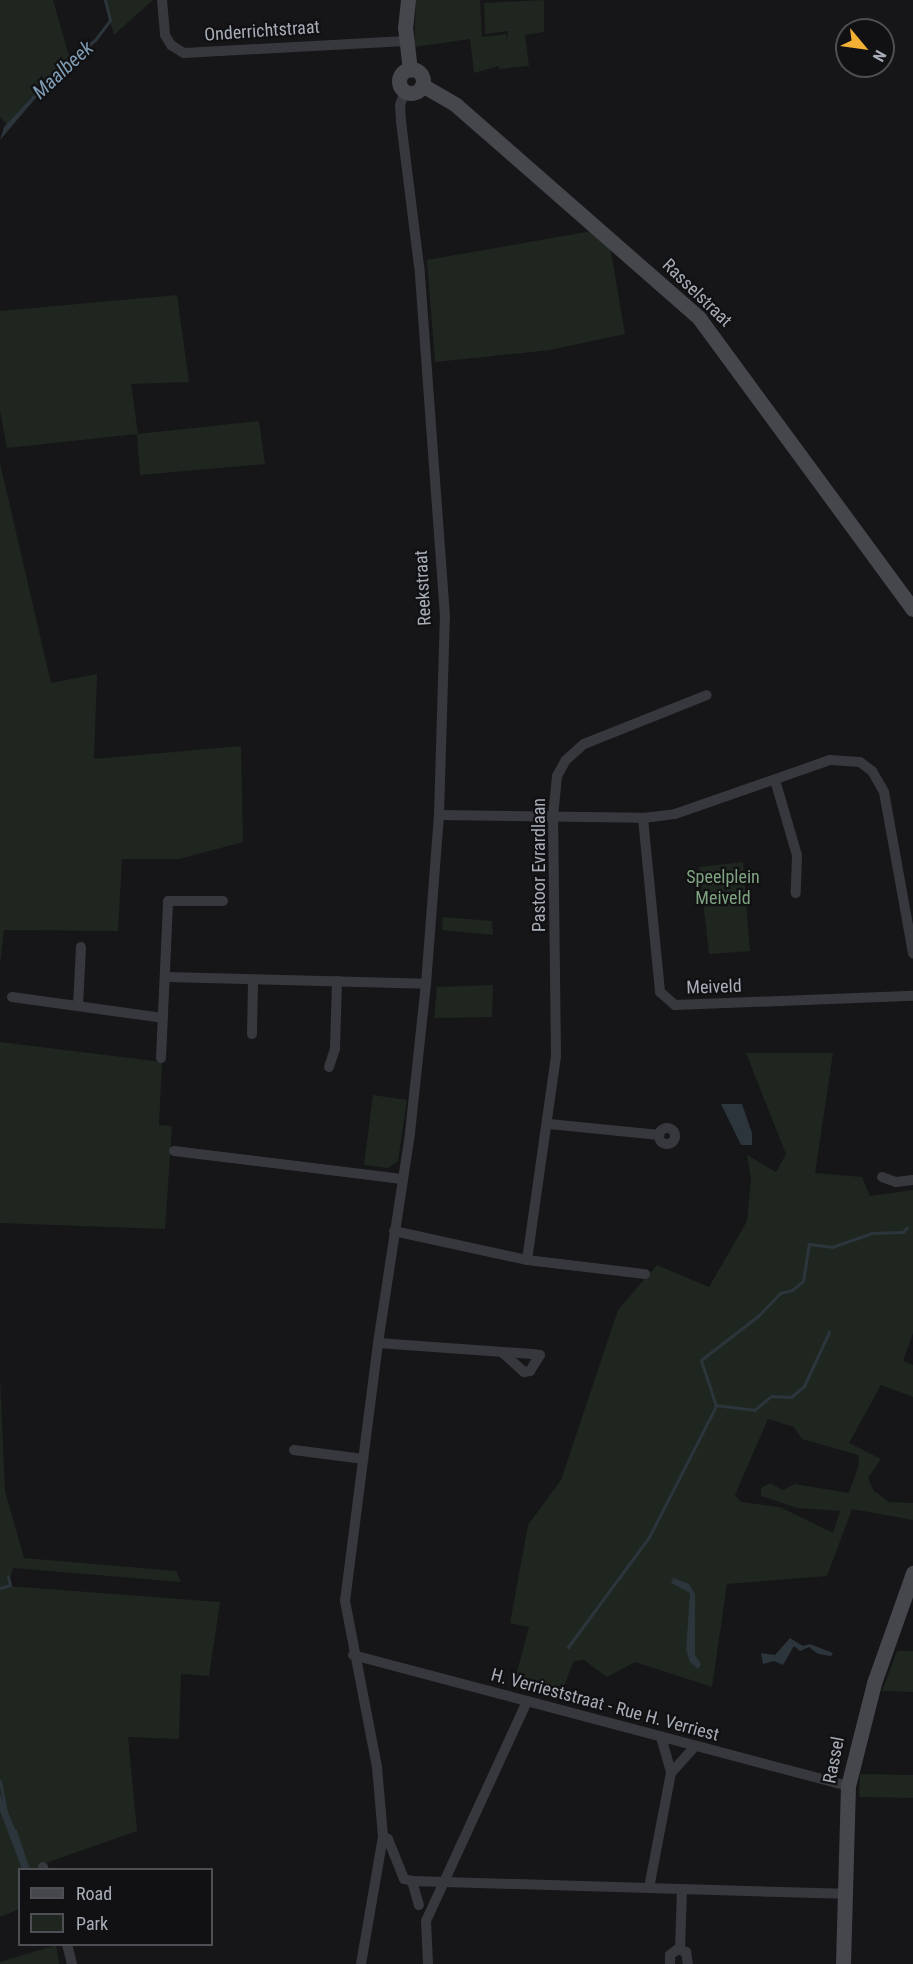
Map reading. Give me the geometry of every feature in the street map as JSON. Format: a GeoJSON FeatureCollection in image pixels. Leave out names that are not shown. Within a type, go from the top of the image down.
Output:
{"type":"FeatureCollection","features":[{"type":"Feature","properties":{"kind":"street"},"geometry":{"type":"LineString","coordinates":[[405,91],[414,93],[422,85],[421,75],[410,70],[406,41],[408,0]]}},
{"type":"Feature","properties":{"kind":"street","name":"Onderrichtstraat"},"geometry":{"type":"LineString","coordinates":[[161,3],[165,34],[171,45],[184,53],[406,41]]}},
{"type":"Feature","properties":{"kind":"street","name":"Reekstraat"},"geometry":{"type":"LineString","coordinates":[[383,1836],[377,1767],[353,1655],[345,1601],[378,1343],[416,1085],[439,815],[446,616],[419,266],[400,105],[405,91],[400,79],[410,70]]}},
{"type":"Feature","properties":{"kind":"street","name":"Rasselstraat"},"geometry":{"type":"LineString","coordinates":[[422,85],[456,105],[699,318],[913,609]]}},
{"type":"Feature","properties":{"kind":"street","name":"Pastoor Evrardlaan"},"geometry":{"type":"LineString","coordinates":[[528,1260],[549,1124],[556,1056],[553,817],[557,776],[566,760],[584,744],[707,695]]}},
{"type":"Feature","properties":{"kind":"street"},"geometry":{"type":"LineString","coordinates":[[439,815],[643,818],[685,812],[775,780],[845,759],[872,771],[884,792],[913,953]]}},
{"type":"Feature","properties":{"kind":"street"},"geometry":{"type":"LineString","coordinates":[[775,780],[797,855],[796,893]]}},
{"type":"Feature","properties":{"kind":"street","name":"Meiveld"},"geometry":{"type":"LineString","coordinates":[[643,818],[660,992],[675,1005],[913,996]]}},
{"type":"Feature","properties":{"kind":"street"},"geometry":{"type":"LineString","coordinates":[[161,1058],[168,901],[223,901]]}},
{"type":"Feature","properties":{"kind":"street"},"geometry":{"type":"LineString","coordinates":[[78,1006],[81,947]]}},
{"type":"Feature","properties":{"kind":"street"},"geometry":{"type":"LineString","coordinates":[[166,977],[426,984]]}},
{"type":"Feature","properties":{"kind":"street"},"geometry":{"type":"LineString","coordinates":[[252,1034],[253,980]]}},
{"type":"Feature","properties":{"kind":"street"},"geometry":{"type":"LineString","coordinates":[[329,1067],[335,1049],[337,981]]}},
{"type":"Feature","properties":{"kind":"street"},"geometry":{"type":"LineString","coordinates":[[12,997],[163,1018]]}},
{"type":"Feature","properties":{"kind":"street"},"geometry":{"type":"LineString","coordinates":[[549,1124],[659,1135]]}},
{"type":"Feature","properties":{"kind":"street"},"geometry":{"type":"LineString","coordinates":[[174,1151],[402,1179]]}},
{"type":"Feature","properties":{"kind":"street"},"geometry":{"type":"LineString","coordinates":[[882,1177],[896,1182],[913,1180]]}},
{"type":"Feature","properties":{"kind":"street"},"geometry":{"type":"LineString","coordinates":[[394,1231],[528,1260],[645,1274]]}},
{"type":"Feature","properties":{"kind":"street"},"geometry":{"type":"LineString","coordinates":[[378,1343],[502,1352]]}},
{"type":"Feature","properties":{"kind":"street"},"geometry":{"type":"LineString","coordinates":[[294,1450],[363,1459]]}},
{"type":"Feature","properties":{"kind":"street","name":"Rassel"},"geometry":{"type":"LineString","coordinates":[[843,1964],[848,1786],[874,1683],[913,1573]]}},
{"type":"Feature","properties":{"kind":"street","name":"H. Verrieststraat - Rue H. Verriest"},"geometry":{"type":"LineString","coordinates":[[353,1655],[848,1786]]}},
{"type":"Feature","properties":{"kind":"street"},"geometry":{"type":"LineString","coordinates":[[428,1964],[425,1946],[426,1921],[527,1701]]}},
{"type":"Feature","properties":{"kind":"street"},"geometry":{"type":"LineString","coordinates":[[649,1888],[671,1773],[661,1737]]}},
{"type":"Feature","properties":{"kind":"street"},"geometry":{"type":"LineString","coordinates":[[671,1773],[696,1746]]}},
{"type":"Feature","properties":{"kind":"street"},"geometry":{"type":"LineString","coordinates":[[362,1964],[383,1836],[388,1839],[404,1879],[412,1881],[844,1894]]}},
{"type":"Feature","properties":{"kind":"street"},"geometry":{"type":"LineString","coordinates":[[412,1881],[419,1905]]}},
{"type":"Feature","properties":{"kind":"street"},"geometry":{"type":"LineString","coordinates":[[680,1949],[682,1889]]}},
{"type":"Feature","properties":{"kind":"street"},"geometry":{"type":"LineString","coordinates":[[68,1946],[72,1964]]}},
{"type":"Feature","properties":{"kind":"street"},"geometry":{"type":"LineString","coordinates":[[670,1964],[671,1953],[680,1949]]}},
{"type":"Feature","properties":{"kind":"street"},"geometry":{"type":"LineString","coordinates":[[680,1949],[688,1955],[688,1964]]}},
{"type":"Feature","properties":{"kind":"green space"},"geometry":{"type":"Polygon","coordinates":[[[0,0],[53,0],[69,56],[7,124],[0,117],[0,0]]]}},
{"type":"Feature","properties":{"kind":"green space"},"geometry":{"type":"Polygon","coordinates":[[[104,0],[153,0],[114,35],[104,0]]]}},
{"type":"Feature","properties":{"kind":"green space"},"geometry":{"type":"Polygon","coordinates":[[[416,0],[480,0],[482,37],[506,34],[507,40],[508,31],[485,34],[484,3],[544,0],[544,32],[525,35],[529,66],[499,69],[499,66],[474,73],[470,39],[414,47],[416,0]]]}},
{"type":"Feature","properties":{"kind":"green space"},"geometry":{"type":"Polygon","coordinates":[[[592,231],[610,246],[625,334],[550,350],[435,362],[427,260],[592,231]]]}},
{"type":"Feature","properties":{"kind":"green space"},"geometry":{"type":"Polygon","coordinates":[[[177,295],[189,382],[131,384],[138,434],[259,421],[265,464],[140,475],[137,434],[7,448],[0,411],[0,311],[177,295]]]}},
{"type":"Feature","properties":{"kind":"green space"},"geometry":{"type":"Polygon","coordinates":[[[0,463],[51,683],[97,674],[94,759],[241,746],[243,842],[179,859],[122,859],[118,931],[4,930],[0,965],[0,463]]]}},
{"type":"Feature","properties":{"kind":"green space","name":"Speelplein Meiveld"},"geometry":{"type":"Polygon","coordinates":[[[743,862],[750,951],[709,954],[699,867],[743,862]]]}},
{"type":"Feature","properties":{"kind":"green space"},"geometry":{"type":"Polygon","coordinates":[[[443,917],[492,921],[493,935],[442,930],[443,917]]]}},
{"type":"Feature","properties":{"kind":"green space"},"geometry":{"type":"Polygon","coordinates":[[[493,985],[492,1017],[434,1018],[437,987],[493,985]]]}},
{"type":"Feature","properties":{"kind":"green space"},"geometry":{"type":"Polygon","coordinates":[[[0,1042],[162,1062],[159,1125],[172,1126],[165,1229],[0,1223],[0,1042]]]}},
{"type":"Feature","properties":{"kind":"green space"},"geometry":{"type":"Polygon","coordinates":[[[746,1053],[833,1053],[815,1173],[862,1177],[870,1196],[913,1190],[913,1333],[903,1361],[913,1365],[913,1397],[881,1385],[849,1443],[881,1459],[868,1478],[874,1491],[889,1502],[913,1503],[913,1520],[852,1509],[827,1576],[727,1584],[712,1687],[635,1662],[607,1677],[584,1660],[574,1661],[561,1693],[534,1685],[526,1685],[525,1690],[513,1687],[529,1627],[510,1623],[528,1525],[561,1480],[618,1310],[657,1265],[709,1287],[747,1221],[751,1179],[747,1155],[776,1172],[786,1154],[746,1053]],[[768,1419],[735,1495],[741,1502],[780,1507],[833,1533],[840,1511],[797,1508],[761,1496],[761,1488],[770,1483],[783,1490],[795,1484],[849,1493],[859,1464],[858,1455],[802,1439],[794,1427],[768,1419]]]}},
{"type":"Feature","properties":{"kind":"green space"},"geometry":{"type":"Polygon","coordinates":[[[373,1095],[407,1100],[398,1161],[388,1168],[364,1165],[373,1095]]]}},
{"type":"Feature","properties":{"kind":"green space"},"geometry":{"type":"Polygon","coordinates":[[[0,1375],[5,1491],[24,1558],[176,1571],[181,1582],[13,1568],[8,1586],[220,1602],[209,1676],[181,1674],[179,1739],[128,1737],[137,1831],[40,1865],[40,1868],[18,1868],[18,1909],[0,1917],[0,1375]]]}},
{"type":"Feature","properties":{"kind":"green space"},"geometry":{"type":"Polygon","coordinates":[[[897,1651],[913,1651],[913,1692],[882,1691],[897,1651]]]}},
{"type":"Feature","properties":{"kind":"green space"},"geometry":{"type":"Polygon","coordinates":[[[860,1774],[913,1775],[913,1798],[859,1797],[860,1774]]]}},
{"type":"Feature","properties":{"kind":"green space"},"geometry":{"type":"Polygon","coordinates":[[[56,1946],[59,1964],[0,1964],[0,1962],[56,1946]]]}},
{"type":"Feature","properties":{"kind":"water"},"geometry":{"type":"Polygon","coordinates":[[[69,57],[73,62],[51,80],[0,140],[4,127],[69,57]]]}},
{"type":"Feature","properties":{"kind":"water"},"geometry":{"type":"Polygon","coordinates":[[[721,1104],[742,1104],[752,1133],[752,1145],[741,1145],[721,1104]]]}},
{"type":"Feature","properties":{"kind":"water"},"geometry":{"type":"Polygon","coordinates":[[[673,1578],[689,1584],[695,1594],[695,1655],[701,1664],[698,1669],[690,1662],[686,1650],[690,1593],[671,1583],[673,1578]]]}},
{"type":"Feature","properties":{"kind":"water"},"geometry":{"type":"Polygon","coordinates":[[[790,1638],[803,1646],[810,1644],[833,1653],[831,1656],[818,1654],[809,1647],[800,1651],[794,1646],[783,1665],[774,1661],[763,1664],[761,1653],[775,1655],[790,1638]]]}},
{"type":"Feature","properties":{"kind":"water"},"geometry":{"type":"Polygon","coordinates":[[[0,1794],[30,1868],[22,1868],[0,1811],[0,1794]]]}},
{"type":"Feature","properties":{"kind":"waterway","name":"Maalbeek"},"geometry":{"type":"LineString","coordinates":[[69,61],[95,40],[110,20],[105,0]]}},
{"type":"Feature","properties":{"kind":"waterway"},"geometry":{"type":"LineString","coordinates":[[568,1647],[649,1537],[716,1406],[701,1360],[758,1316],[780,1293],[792,1290],[803,1281],[809,1244],[832,1247],[872,1233],[903,1232],[907,1227]]}},
{"type":"Feature","properties":{"kind":"waterway"},"geometry":{"type":"LineString","coordinates":[[715,1405],[754,1410],[771,1396],[791,1397],[804,1386],[829,1332]]}},
{"type":"Feature","properties":{"kind":"waterway","name":"Maalbeek"},"geometry":{"type":"LineString","coordinates":[[0,1588],[10,1585],[8,1576]]}},
{"type":"Feature","properties":{"kind":"waterway","name":"Maalbeek"},"geometry":{"type":"LineString","coordinates":[[0,1781],[7,1817]]}},
{"type":"Feature","properties":{"kind":"waterway","name":"Maalbeek"},"geometry":{"type":"LineString","coordinates":[[15,1830],[22,1851]]}}]}
